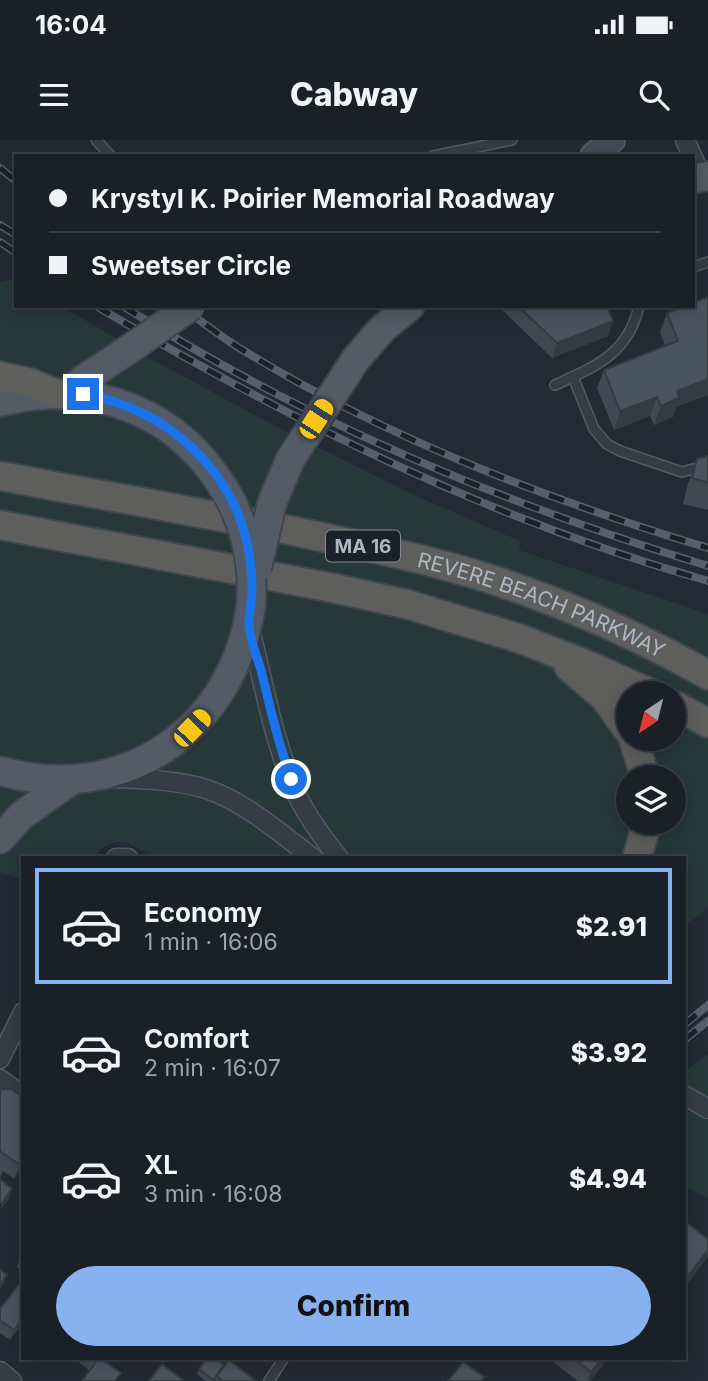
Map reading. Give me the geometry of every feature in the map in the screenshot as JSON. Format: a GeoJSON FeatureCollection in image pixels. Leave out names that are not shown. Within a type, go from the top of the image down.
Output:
{"type":"FeatureCollection","features":[{"type":"Feature","properties":{"kind":"highway"},"geometry":{"type":"LineString","coordinates":[[0,376],[63,394]]}},
{"type":"Feature","properties":{"kind":"highway","name":"REVERE BEACH PARKWAY"},"geometry":{"type":"LineString","coordinates":[[0,475],[284,530],[447,566],[561,604],[708,675]]}},
{"type":"Feature","properties":{"kind":"highway","name":"REVERE BEACH PARKWAY"},"geometry":{"type":"LineString","coordinates":[[0,525],[367,595],[443,614],[518,638],[623,681]]}},
{"type":"Feature","properties":{"kind":"highway"},"geometry":{"type":"LineString","coordinates":[[518,638],[584,678],[616,711]]}},
{"type":"Feature","properties":{"kind":"highway"},"geometry":{"type":"LineString","coordinates":[[686,711],[708,723]]}},
{"type":"Feature","properties":{"kind":"highway"},"geometry":{"type":"LineString","coordinates":[[638,856],[643,835]]}},
{"type":"Feature","properties":{"kind":"main road"},"geometry":{"type":"LineString","coordinates":[[595,154],[612,140]]}},
{"type":"Feature","properties":{"kind":"main road"},"geometry":{"type":"LineString","coordinates":[[63,394],[188,308]]}},
{"type":"Feature","properties":{"kind":"main road"},"geometry":{"type":"LineString","coordinates":[[0,839],[22,815],[83,779],[142,762],[165,749],[192,728],[215,702],[239,657],[250,615],[261,545],[272,503],[290,460],[356,359],[383,329],[408,308]]}},
{"type":"Feature","properties":{"kind":"main road"},"geometry":{"type":"LineString","coordinates":[[0,402],[63,394],[117,402],[166,426],[202,458],[228,495],[243,527],[252,574],[250,615]]}},
{"type":"Feature","properties":{"kind":"main road"},"geometry":{"type":"LineString","coordinates":[[0,771],[38,779],[83,779]]}},
{"type":"Feature","properties":{"kind":"street"},"geometry":{"type":"LineString","coordinates":[[250,615],[277,736],[291,779],[314,824],[338,856]]}},
{"type":"Feature","properties":{"kind":"street"},"geometry":{"type":"LineString","coordinates":[[83,779],[161,781],[206,789],[245,808],[310,856]]}},
{"type":"Feature","properties":{"kind":"street"},"geometry":{"type":"LineString","coordinates":[[0,1059],[21,1016]]}},
{"type":"Feature","properties":{"kind":"street"},"geometry":{"type":"LineString","coordinates":[[0,1079],[21,1095]]}},
{"type":"Feature","properties":{"kind":"street"},"geometry":{"type":"LineString","coordinates":[[686,1096],[708,1109]]}},
{"type":"Feature","properties":{"kind":"street"},"geometry":{"type":"LineString","coordinates":[[0,1371],[12,1381]]}},
{"type":"Feature","properties":{"kind":"lane"},"geometry":{"type":"LineString","coordinates":[[96,140],[109,154]]}},
{"type":"Feature","properties":{"kind":"lane"},"geometry":{"type":"LineString","coordinates":[[443,154],[512,140]]}},
{"type":"Feature","properties":{"kind":"lane"},"geometry":{"type":"LineString","coordinates":[[555,385],[613,354],[632,328],[638,308]]}},
{"type":"Feature","properties":{"kind":"lane"},"geometry":{"type":"LineString","coordinates":[[573,377],[594,429],[607,444],[682,472],[708,465]]}},
{"type":"Feature","properties":{"kind":"lane"},"geometry":{"type":"LineString","coordinates":[[269,1381],[283,1360]]}},
{"type":"Feature","properties":{"kind":"shaded area"},"geometry":{"type":"Polygon","coordinates":[[[14,278],[14,308],[64,308],[283,430],[414,495],[520,541],[519,550],[708,614],[708,907],[686,925],[686,856],[151,856],[131,845],[116,843],[101,849],[95,856],[21,856],[21,879],[0,873],[0,282],[14,278]]]}},
{"type":"Feature","properties":{"kind":"shaded area"},"geometry":{"type":"Polygon","coordinates":[[[708,1054],[708,1198],[686,1187],[686,1070],[708,1054]]]}},
{"type":"Feature","properties":{"kind":"building"},"geometry":{"type":"Polygon","coordinates":[[[708,297],[708,379],[677,391],[679,398],[661,406],[657,397],[620,411],[604,370],[678,341],[667,313],[679,308],[695,308],[695,302],[708,297]]]}},
{"type":"Feature","properties":{"kind":"building"},"geometry":{"type":"Polygon","coordinates":[[[520,308],[608,308],[613,321],[557,343],[520,308]]]}},
{"type":"Feature","properties":{"kind":"building"},"geometry":{"type":"Polygon","coordinates":[[[708,456],[708,483],[692,478],[697,459],[708,456]]]}},
{"type":"Feature","properties":{"kind":"building"},"geometry":{"type":"Polygon","coordinates":[[[1,1089],[11,1089],[21,1096],[20,1165],[0,1151],[1,1089]]]}},
{"type":"Feature","properties":{"kind":"building"},"geometry":{"type":"Polygon","coordinates":[[[0,1179],[12,1189],[2,1203],[0,1202],[0,1179]]]}},
{"type":"Feature","properties":{"kind":"building"},"geometry":{"type":"Polygon","coordinates":[[[686,1222],[708,1239],[708,1250],[686,1278],[686,1222]]]}},
{"type":"Feature","properties":{"kind":"building"},"geometry":{"type":"Polygon","coordinates":[[[0,1270],[7,1275],[0,1284],[0,1270]]]}},
{"type":"Feature","properties":{"kind":"building"},"geometry":{"type":"Polygon","coordinates":[[[21,1282],[21,1321],[14,1330],[0,1320],[0,1309],[21,1282]]]}},
{"type":"Feature","properties":{"kind":"building"},"geometry":{"type":"Polygon","coordinates":[[[93,1360],[103,1360],[121,1373],[115,1381],[82,1381],[96,1362],[93,1360]]]}},
{"type":"Feature","properties":{"kind":"building"},"geometry":{"type":"Polygon","coordinates":[[[206,1360],[217,1360],[224,1365],[213,1380],[199,1369],[206,1360]]]}},
{"type":"Feature","properties":{"kind":"building"},"geometry":{"type":"Polygon","coordinates":[[[229,1360],[256,1381],[223,1381],[217,1376],[229,1360]]]}},
{"type":"Feature","properties":{"kind":"building"},"geometry":{"type":"Polygon","coordinates":[[[576,1360],[600,1360],[591,1372],[576,1360]]]}},
{"type":"Feature","properties":{"kind":"building"},"geometry":{"type":"Polygon","coordinates":[[[463,1362],[484,1377],[481,1381],[448,1381],[463,1362]]]}},
{"type":"Feature","properties":{"kind":"building"},"geometry":{"type":"Polygon","coordinates":[[[162,1364],[183,1380],[183,1381],[149,1381],[162,1364]]]}},
{"type":"Feature","properties":{"kind":"railway"},"geometry":{"type":"LineString","coordinates":[[0,168],[14,179]]}},
{"type":"Feature","properties":{"kind":"railway"},"geometry":{"type":"LineString","coordinates":[[0,225],[14,234]]}},
{"type":"Feature","properties":{"kind":"railway"},"geometry":{"type":"LineString","coordinates":[[0,242],[14,252]]}},
{"type":"Feature","properties":{"kind":"railway"},"geometry":{"type":"LineString","coordinates":[[99,308],[244,389],[393,464],[548,528],[708,581]]}},
{"type":"Feature","properties":{"kind":"railway"},"geometry":{"type":"LineString","coordinates":[[126,308],[262,386],[406,456],[556,515],[708,566]]}},
{"type":"Feature","properties":{"kind":"railway"},"geometry":{"type":"LineString","coordinates":[[183,308],[233,344],[296,381],[409,438],[527,487],[708,548]]}},
{"type":"Feature","properties":{"kind":"railway"},"geometry":{"type":"LineString","coordinates":[[686,1023],[708,1005]]}},
{"type":"Feature","properties":{"kind":"railway"},"geometry":{"type":"LineString","coordinates":[[686,1038],[708,1021]]}},
{"type":"Feature","properties":{"kind":"route"},"geometry":{"type":"LineString","coordinates":[[83,394],[135,409],[180,436],[212,469],[234,505],[243,527],[252,574],[249,624],[277,736],[291,779]]}}]}
